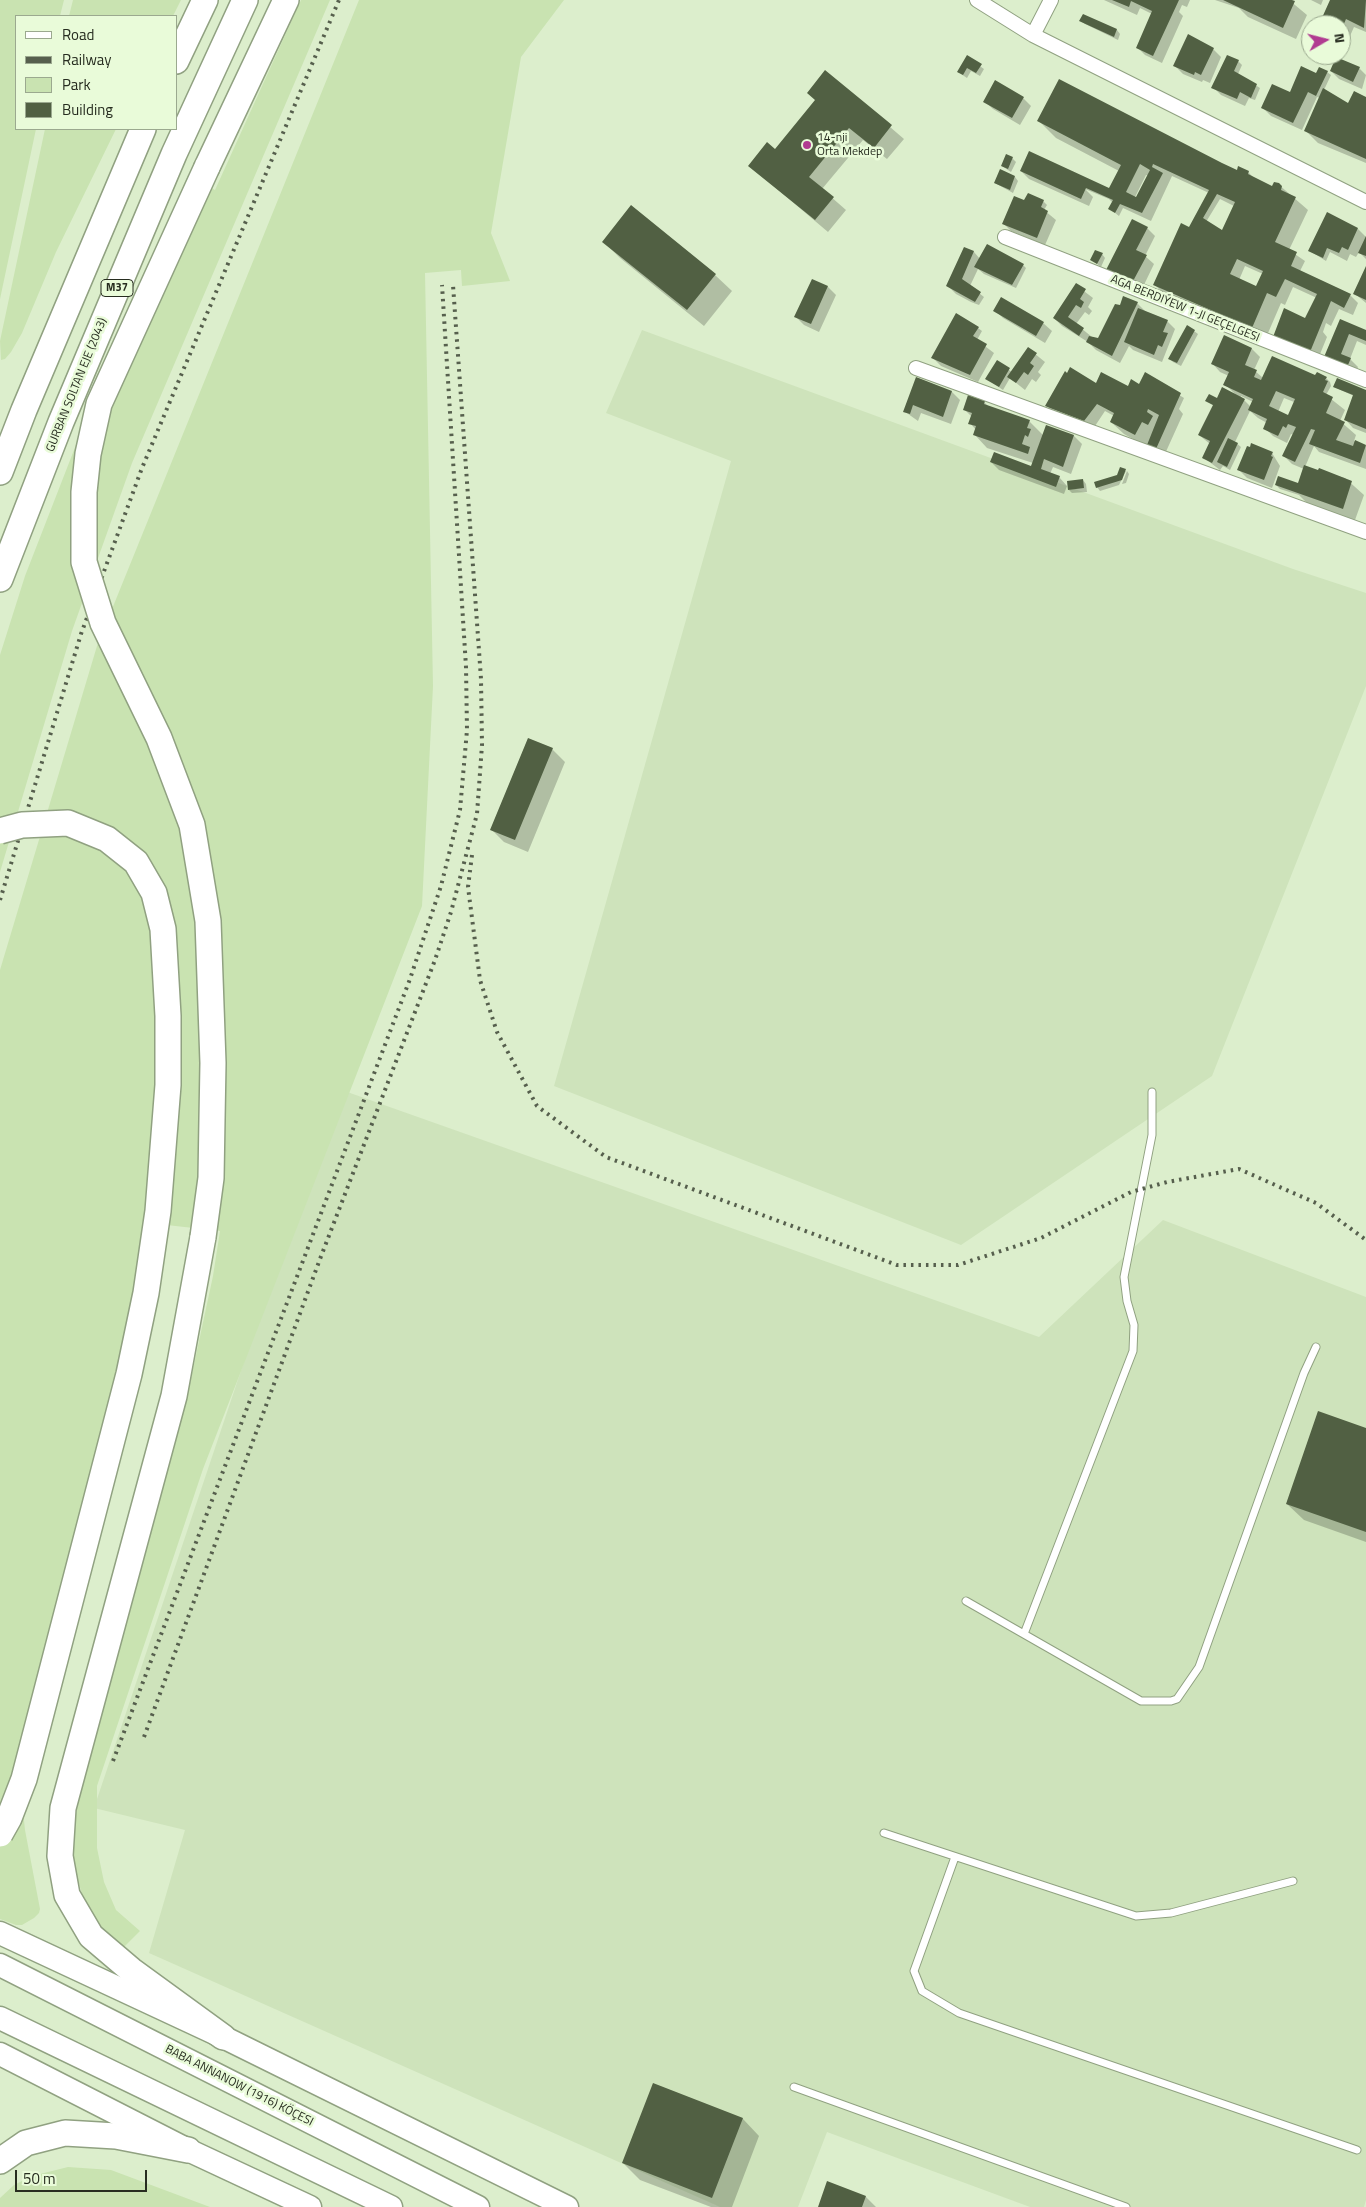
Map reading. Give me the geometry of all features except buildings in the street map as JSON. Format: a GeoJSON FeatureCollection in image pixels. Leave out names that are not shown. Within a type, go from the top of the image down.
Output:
{"type":"FeatureCollection","features":[{"type":"Feature","properties":{"kind":"highway"},"geometry":{"type":"LineString","coordinates":[[178,57],[206,0]]}},
{"type":"Feature","properties":{"kind":"highway","name":"GURBAN SOLTAN EJE (2043)"},"geometry":{"type":"LineString","coordinates":[[0,579],[60,422],[162,180],[245,0]]}},
{"type":"Feature","properties":{"kind":"highway"},"geometry":{"type":"LineString","coordinates":[[223,2037],[131,1970],[91,1936],[67,1895],[60,1856],[63,1808],[174,1396],[203,1237],[211,1178],[213,1063],[208,921],[192,825],[159,738],[103,623],[84,562],[84,492],[88,454],[99,404],[286,0]]}},
{"type":"Feature","properties":{"kind":"highway"},"geometry":{"type":"LineString","coordinates":[[0,472],[24,410],[143,130]]}},
{"type":"Feature","properties":{"kind":"highway"},"geometry":{"type":"LineString","coordinates":[[0,831],[22,825],[68,823],[108,839],[136,862],[154,893],[163,929],[168,1016],[168,1065],[158,1211],[146,1294],[129,1374],[24,1779],[9,1818],[0,1834]]}},
{"type":"Feature","properties":{"kind":"highway"},"geometry":{"type":"LineString","coordinates":[[0,2161],[26,2144],[65,2133],[116,2136],[188,2150]]}},
{"type":"Feature","properties":{"kind":"main road"},"geometry":{"type":"LineString","coordinates":[[0,1933],[223,2037],[567,2207]]}},
{"type":"Feature","properties":{"kind":"main road","name":"BABA ANNANOW (1916) KÖÇESI"},"geometry":{"type":"LineString","coordinates":[[0,1965],[478,2207]]}},
{"type":"Feature","properties":{"kind":"main road"},"geometry":{"type":"LineString","coordinates":[[0,2018],[391,2207]]}},
{"type":"Feature","properties":{"kind":"main road"},"geometry":{"type":"LineString","coordinates":[[0,2054],[188,2150],[310,2207]]}},
{"type":"Feature","properties":{"kind":"street"},"geometry":{"type":"LineString","coordinates":[[977,0],[1033,36],[1366,202]]}},
{"type":"Feature","properties":{"kind":"street"},"geometry":{"type":"LineString","coordinates":[[1033,36],[1051,0]]}},
{"type":"Feature","properties":{"kind":"street","name":"AGA BERDIÝEW 1-JI GEÇELGESI"},"geometry":{"type":"LineString","coordinates":[[1005,237],[1366,380]]}},
{"type":"Feature","properties":{"kind":"street"},"geometry":{"type":"LineString","coordinates":[[916,368],[1366,532]]}},
{"type":"Feature","properties":{"kind":"lane"},"geometry":{"type":"LineString","coordinates":[[1024,1634],[1133,1351],[1134,1325],[1127,1301],[1124,1277],[1152,1135],[1152,1092]]}},
{"type":"Feature","properties":{"kind":"lane"},"geometry":{"type":"LineString","coordinates":[[966,1601],[1141,1701],[1171,1701],[1177,1699],[1199,1667],[1304,1373],[1316,1348]]}},
{"type":"Feature","properties":{"kind":"lane"},"geometry":{"type":"LineString","coordinates":[[884,1833],[1136,1916],[1171,1913],[1293,1881]]}},
{"type":"Feature","properties":{"kind":"lane"},"geometry":{"type":"LineString","coordinates":[[955,1857],[914,1971],[922,1991],[959,2013],[1356,2150]]}},
{"type":"Feature","properties":{"kind":"lane"},"geometry":{"type":"LineString","coordinates":[[794,2087],[1126,2207]]}},
{"type":"Feature","properties":{"kind":"shaded area"},"geometry":{"type":"Polygon","coordinates":[[[642,330],[1293,569],[1366,593],[1366,686],[1212,1076],[961,1245],[554,1086],[731,461],[606,413],[642,330]]]}},
{"type":"Feature","properties":{"kind":"shaded area"},"geometry":{"type":"Polygon","coordinates":[[[336,1088],[1039,1337],[1163,1220],[1366,1297],[1366,2200],[1364,2207],[1030,2207],[827,2132],[798,2207],[720,2207],[149,1953],[185,1830],[94,1808],[336,1088]]]}},
{"type":"Feature","properties":{"kind":"green space"},"geometry":{"type":"Polygon","coordinates":[[[0,0],[64,0],[60,15],[15,15],[15,130],[36,130],[0,299],[0,0]]]}},
{"type":"Feature","properties":{"kind":"green space"},"geometry":{"type":"Polygon","coordinates":[[[73,0],[181,0],[174,15],[69,15],[73,0]]]}},
{"type":"Feature","properties":{"kind":"green space"},"geometry":{"type":"Polygon","coordinates":[[[301,0],[330,0],[132,463],[72,631],[0,872],[0,655],[25,576],[109,360],[188,175],[215,190],[301,0]]]}},
{"type":"Feature","properties":{"kind":"green space"},"geometry":{"type":"Polygon","coordinates":[[[359,0],[564,0],[521,57],[491,233],[510,281],[462,286],[461,270],[425,273],[433,686],[422,906],[203,1469],[97,1786],[97,1848],[104,1882],[116,1910],[140,1931],[119,1952],[90,1913],[82,1894],[74,1866],[72,1834],[81,1788],[190,1383],[213,1276],[220,1231],[149,1223],[139,1290],[19,1773],[25,1830],[40,1909],[34,1918],[22,1925],[16,1925],[0,1919],[0,970],[97,646],[359,0]]]}},
{"type":"Feature","properties":{"kind":"green space"},"geometry":{"type":"Polygon","coordinates":[[[45,130],[116,130],[56,252],[22,333],[11,352],[5,359],[1,360],[0,341],[45,130]]]}},
{"type":"Feature","properties":{"kind":"green space"},"geometry":{"type":"Polygon","coordinates":[[[68,2167],[111,2170],[210,2207],[0,2207],[0,2198],[14,2185],[32,2176],[68,2167]]]}},
{"type":"Feature","properties":{"kind":"railway"},"geometry":{"type":"LineString","coordinates":[[0,900],[81,634],[142,468],[339,0]]}},
{"type":"Feature","properties":{"kind":"railway"},"geometry":{"type":"LineString","coordinates":[[113,1761],[410,979],[441,886],[460,810],[467,730],[466,667],[442,285]]}},
{"type":"Feature","properties":{"kind":"railway"},"geometry":{"type":"LineString","coordinates":[[144,1737],[320,1259],[435,960],[451,912],[477,814],[482,745],[481,679],[453,285]]}},
{"type":"Feature","properties":{"kind":"railway"},"geometry":{"type":"LineString","coordinates":[[472,855],[468,887],[480,980],[497,1032],[537,1106],[606,1157],[897,1265],[958,1265],[1041,1238],[1131,1192],[1167,1182],[1239,1169],[1316,1203],[1366,1240]]}},
{"type":"Feature","properties":{"kind":"place","name":"14-nji Orta Mekdep"},"geometry":{"type":"Point","coordinates":[807,145]}}]}
